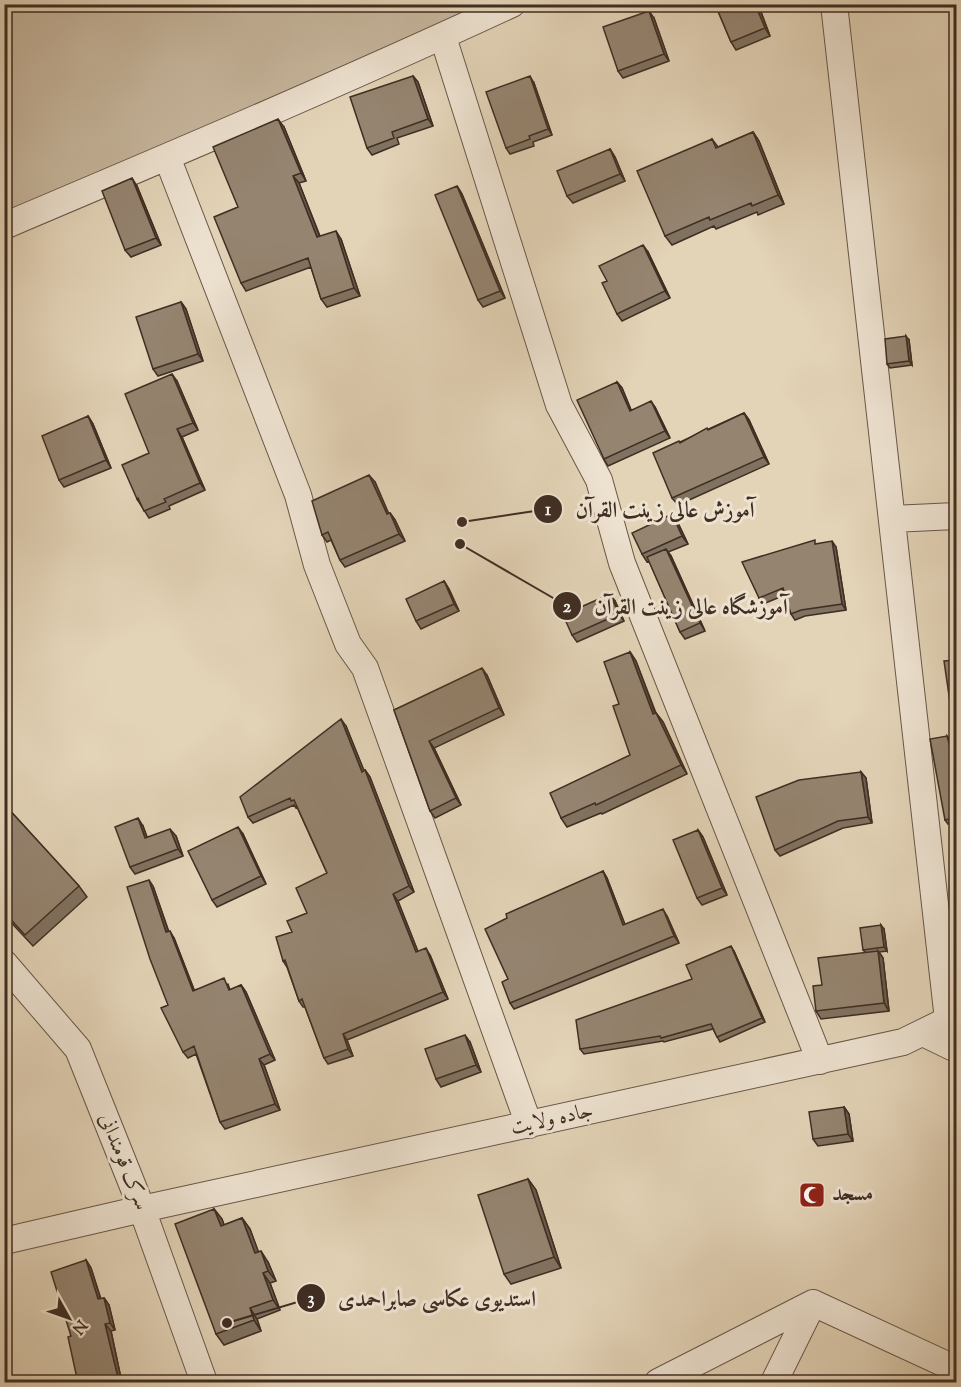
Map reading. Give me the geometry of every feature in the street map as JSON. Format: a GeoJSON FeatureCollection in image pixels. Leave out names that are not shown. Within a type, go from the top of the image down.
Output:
{"type":"FeatureCollection","features":[{"type":"Feature","properties":{"kind":"street"},"geometry":{"type":"LineString","coordinates":[[4,226],[167,157],[512,4]]}},
{"type":"Feature","properties":{"kind":"street"},"geometry":{"type":"LineString","coordinates":[[834,4],[892,519],[952,1018]]}},
{"type":"Feature","properties":{"kind":"street"},"geometry":{"type":"LineString","coordinates":[[443,36],[559,405],[599,480],[622,563],[820,1061]]}},
{"type":"Feature","properties":{"kind":"street"},"geometry":{"type":"LineString","coordinates":[[167,157],[298,495],[317,565],[348,644],[364,668],[529,1125]]}},
{"type":"Feature","properties":{"kind":"street"},"geometry":{"type":"LineString","coordinates":[[892,519],[957,516]]}},
{"type":"Feature","properties":{"kind":"street","name":"سرک قومندانی"},"geometry":{"type":"LineString","coordinates":[[4,963],[78,1049],[142,1209],[204,1383]]}},
{"type":"Feature","properties":{"kind":"street","name":"جاده ولایت"},"geometry":{"type":"LineString","coordinates":[[4,1241],[903,1042],[952,1018]]}},
{"type":"Feature","properties":{"kind":"street"},"geometry":{"type":"LineString","coordinates":[[923,1033],[957,1049]]}},
{"type":"Feature","properties":{"kind":"street"},"geometry":{"type":"LineString","coordinates":[[813,1303],[957,1369]]}},
{"type":"Feature","properties":{"kind":"street"},"geometry":{"type":"LineString","coordinates":[[658,1383],[813,1303]]}},
{"type":"Feature","properties":{"kind":"street"},"geometry":{"type":"LineString","coordinates":[[774,1383],[813,1303]]}},
{"type":"Feature","properties":{"kind":"shaded area"},"geometry":{"type":"Polygon","coordinates":[[[5,4],[506,5],[5,228],[5,4]]]}},
{"type":"Feature","properties":{"kind":"building"},"geometry":{"type":"Polygon","coordinates":[[[715,4],[755,4],[765,28],[731,42],[715,4]]]}},
{"type":"Feature","properties":{"kind":"building"},"geometry":{"type":"Polygon","coordinates":[[[649,11],[664,54],[618,71],[603,27],[649,11]]]}},
{"type":"Feature","properties":{"kind":"building"},"geometry":{"type":"Polygon","coordinates":[[[413,76],[428,119],[392,132],[394,138],[367,148],[350,97],[413,76]]]}},
{"type":"Feature","properties":{"kind":"building"},"geometry":{"type":"Polygon","coordinates":[[[530,76],[548,129],[506,148],[486,92],[530,76]]]}},
{"type":"Feature","properties":{"kind":"building"},"geometry":{"type":"Polygon","coordinates":[[[278,119],[301,173],[293,176],[317,237],[336,231],[354,288],[321,299],[308,258],[241,283],[214,217],[238,207],[213,147],[278,119]]]}},
{"type":"Feature","properties":{"kind":"building"},"geometry":{"type":"Polygon","coordinates":[[[753,132],[778,195],[752,206],[751,203],[710,220],[709,217],[665,236],[637,171],[712,139],[716,148],[753,132]]]}},
{"type":"Feature","properties":{"kind":"building"},"geometry":{"type":"Polygon","coordinates":[[[610,149],[620,174],[567,196],[557,171],[610,149]]]}},
{"type":"Feature","properties":{"kind":"building"},"geometry":{"type":"Polygon","coordinates":[[[132,178],[156,238],[125,250],[102,191],[132,178]]]}},
{"type":"Feature","properties":{"kind":"building"},"geometry":{"type":"Polygon","coordinates":[[[457,186],[500,291],[478,300],[435,195],[457,186]]]}},
{"type":"Feature","properties":{"kind":"building"},"geometry":{"type":"Polygon","coordinates":[[[643,245],[665,291],[617,314],[602,283],[607,281],[599,266],[643,245]]]}},
{"type":"Feature","properties":{"kind":"building"},"geometry":{"type":"Polygon","coordinates":[[[181,302],[198,354],[153,369],[136,317],[181,302]]]}},
{"type":"Feature","properties":{"kind":"building"},"geometry":{"type":"Polygon","coordinates":[[[906,336],[909,361],[887,364],[885,339],[906,336]]]}},
{"type":"Feature","properties":{"kind":"building"},"geometry":{"type":"Polygon","coordinates":[[[172,374],[193,423],[177,429],[200,483],[144,511],[122,465],[149,453],[125,394],[172,374]]]}},
{"type":"Feature","properties":{"kind":"building"},"geometry":{"type":"Polygon","coordinates":[[[617,382],[630,411],[651,401],[665,431],[604,459],[577,400],[617,382]]]}},
{"type":"Feature","properties":{"kind":"building"},"geometry":{"type":"Polygon","coordinates":[[[744,413],[764,457],[672,498],[653,453],[744,413]]]}},
{"type":"Feature","properties":{"kind":"building"},"geometry":{"type":"Polygon","coordinates":[[[88,416],[106,460],[59,480],[42,436],[88,416]]]}},
{"type":"Feature","properties":{"kind":"building"},"geometry":{"type":"Polygon","coordinates":[[[369,475],[399,534],[340,560],[328,532],[322,535],[312,501],[369,475]]]}},
{"type":"Feature","properties":{"kind":"building"},"geometry":{"type":"Polygon","coordinates":[[[672,514],[682,536],[642,554],[632,533],[672,514]]]}},
{"type":"Feature","properties":{"kind":"building"},"geometry":{"type":"Polygon","coordinates":[[[815,540],[815,544],[832,541],[842,604],[801,610],[791,614],[783,588],[759,598],[742,562],[815,540]]]}},
{"type":"Feature","properties":{"kind":"building"},"geometry":{"type":"Polygon","coordinates":[[[666,549],[700,623],[680,632],[647,557],[666,549]]]}},
{"type":"Feature","properties":{"kind":"building"},"geometry":{"type":"Polygon","coordinates":[[[444,581],[454,604],[416,621],[406,599],[444,581]]]}},
{"type":"Feature","properties":{"kind":"building"},"geometry":{"type":"Polygon","coordinates":[[[610,594],[619,614],[572,635],[563,615],[610,594]]]}},
{"type":"Feature","properties":{"kind":"building"},"geometry":{"type":"Polygon","coordinates":[[[630,652],[653,714],[656,713],[681,765],[596,805],[595,803],[561,818],[550,793],[630,755],[613,706],[619,704],[604,662],[630,652]]]}},
{"type":"Feature","properties":{"kind":"building"},"geometry":{"type":"Polygon","coordinates":[[[957,660],[957,762],[953,763],[950,738],[955,737],[944,661],[957,660]]]}},
{"type":"Feature","properties":{"kind":"building"},"geometry":{"type":"Polygon","coordinates":[[[482,668],[499,708],[429,741],[456,798],[430,811],[394,710],[482,668]]]}},
{"type":"Feature","properties":{"kind":"building"},"geometry":{"type":"Polygon","coordinates":[[[341,719],[362,772],[365,770],[409,886],[393,894],[416,952],[426,948],[443,992],[343,1034],[348,1049],[324,1058],[302,999],[299,1001],[285,960],[283,961],[276,937],[292,932],[287,921],[307,913],[296,888],[327,873],[294,800],[291,801],[290,798],[248,817],[240,797],[341,719]]]}},
{"type":"Feature","properties":{"kind":"building"},"geometry":{"type":"Polygon","coordinates":[[[947,736],[957,773],[957,817],[945,820],[930,739],[947,736]]]}},
{"type":"Feature","properties":{"kind":"building"},"geometry":{"type":"Polygon","coordinates":[[[861,772],[868,817],[838,821],[775,850],[756,797],[799,780],[861,772]]]}},
{"type":"Feature","properties":{"kind":"building"},"geometry":{"type":"Polygon","coordinates":[[[4,804],[79,886],[25,935],[4,912],[4,804]]]}},
{"type":"Feature","properties":{"kind":"building"},"geometry":{"type":"Polygon","coordinates":[[[138,818],[145,838],[170,829],[178,849],[130,867],[115,827],[138,818]]]}},
{"type":"Feature","properties":{"kind":"building"},"geometry":{"type":"Polygon","coordinates":[[[238,827],[261,876],[212,900],[188,851],[238,827]]]}},
{"type":"Feature","properties":{"kind":"building"},"geometry":{"type":"Polygon","coordinates":[[[698,830],[722,888],[697,898],[673,840],[698,830]]]}},
{"type":"Feature","properties":{"kind":"building"},"geometry":{"type":"Polygon","coordinates":[[[603,871],[623,925],[663,909],[674,936],[510,1003],[502,982],[508,979],[485,929],[507,918],[506,914],[603,871]]]}},
{"type":"Feature","properties":{"kind":"building"},"geometry":{"type":"Polygon","coordinates":[[[149,880],[166,932],[170,931],[193,991],[224,978],[229,990],[241,985],[270,1054],[259,1059],[275,1104],[220,1122],[194,1046],[183,1052],[161,1008],[168,1005],[150,959],[127,887],[149,880]]]}},
{"type":"Feature","properties":{"kind":"building"},"geometry":{"type":"Polygon","coordinates":[[[881,925],[884,947],[863,950],[860,928],[881,925]]]}},
{"type":"Feature","properties":{"kind":"building"},"geometry":{"type":"Polygon","coordinates":[[[731,946],[762,1018],[717,1037],[711,1024],[661,1038],[660,1036],[580,1049],[576,1020],[692,979],[686,965],[731,946]]]}},
{"type":"Feature","properties":{"kind":"building"},"geometry":{"type":"Polygon","coordinates":[[[878,951],[884,1003],[816,1011],[813,986],[822,985],[818,958],[878,951]]]}},
{"type":"Feature","properties":{"kind":"building"},"geometry":{"type":"Polygon","coordinates":[[[465,1035],[476,1065],[436,1079],[425,1049],[465,1035]]]}},
{"type":"Feature","properties":{"kind":"building"},"geometry":{"type":"Polygon","coordinates":[[[844,1107],[848,1134],[813,1139],[809,1112],[844,1107]]]}},
{"type":"Feature","properties":{"kind":"building"},"geometry":{"type":"Polygon","coordinates":[[[528,1179],[554,1257],[504,1274],[478,1195],[528,1179]]]}},
{"type":"Feature","properties":{"kind":"building"},"geometry":{"type":"Polygon","coordinates":[[[214,1209],[221,1226],[242,1218],[255,1253],[261,1251],[268,1271],[263,1273],[273,1300],[250,1308],[254,1320],[216,1334],[175,1224],[214,1209]]]}},
{"type":"Feature","properties":{"kind":"building"},"geometry":{"type":"Polygon","coordinates":[[[86,1260],[98,1299],[104,1298],[110,1323],[105,1324],[119,1382],[78,1383],[68,1337],[71,1336],[51,1272],[86,1260]]]}},
{"type":"Feature","properties":{"kind":"place","name":"آموزش عالی زینت القرآن"},"geometry":{"type":"Point","coordinates":[462,522]}},
{"type":"Feature","properties":{"kind":"place","name":"آموزشگاه عالی زینت القرآن"},"geometry":{"type":"Point","coordinates":[460,544]}},
{"type":"Feature","properties":{"kind":"place","name":"مسجد"},"geometry":{"type":"Point","coordinates":[812,1195]}},
{"type":"Feature","properties":{"kind":"place","name":"استدیوی عکاسی صابراحمدی"},"geometry":{"type":"Point","coordinates":[227,1323]}}]}
